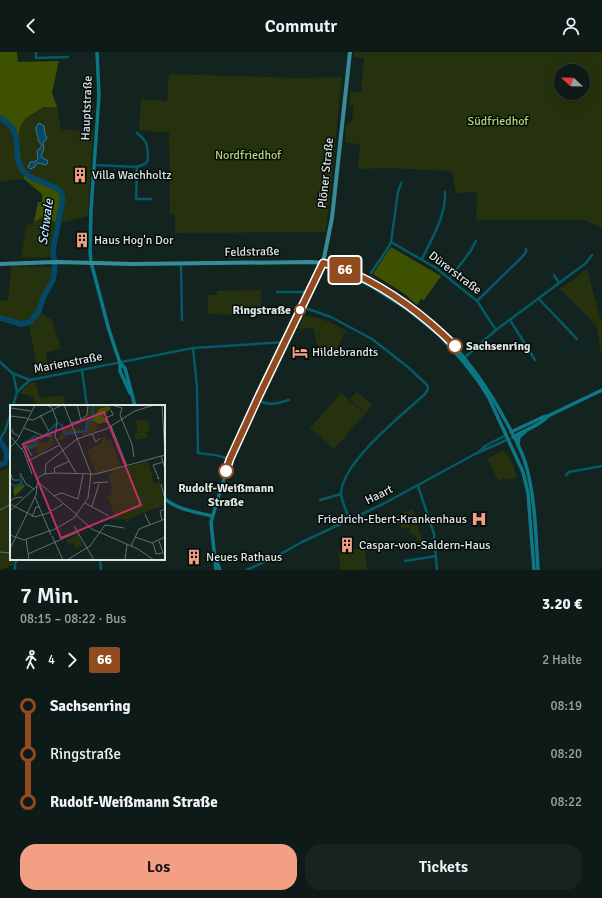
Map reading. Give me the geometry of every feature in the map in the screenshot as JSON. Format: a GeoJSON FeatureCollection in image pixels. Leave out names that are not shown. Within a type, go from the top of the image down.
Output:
{"type":"FeatureCollection","features":[{"type":"Feature","properties":{"kind":"main road","name":"Hauptstraße"},"geometry":{"type":"LineString","coordinates":[[96,52],[99,95],[90,231],[91,262],[104,315],[120,363],[125,368],[130,385],[130,393],[135,405]]}},
{"type":"Feature","properties":{"kind":"main road","name":"Plöner Straße"},"geometry":{"type":"LineString","coordinates":[[216,570],[211,531],[212,516],[230,459],[323,263],[332,218],[350,52]]}},
{"type":"Feature","properties":{"kind":"main road","name":"Feldstraße"},"geometry":{"type":"LineString","coordinates":[[0,264],[50,262],[132,264],[323,263]]}},
{"type":"Feature","properties":{"kind":"main road"},"geometry":{"type":"LineString","coordinates":[[323,263],[373,287],[395,300],[431,328],[463,359],[487,388],[512,432],[525,461],[531,488],[538,570]]}},
{"type":"Feature","properties":{"kind":"main road"},"geometry":{"type":"LineString","coordinates":[[463,359],[489,398],[523,472],[527,488],[534,570]]}},
{"type":"Feature","properties":{"kind":"main road","name":"Haart"},"geometry":{"type":"LineString","coordinates":[[506,435],[602,390]]}},
{"type":"Feature","properties":{"kind":"main road","name":"Haart"},"geometry":{"type":"LineString","coordinates":[[509,439],[545,420],[548,416]]}},
{"type":"Feature","properties":{"kind":"main road"},"geometry":{"type":"LineString","coordinates":[[518,445],[519,438],[528,430]]}},
{"type":"Feature","properties":{"kind":"main road"},"geometry":{"type":"LineString","coordinates":[[165,499],[173,505],[181,508],[212,516]]}},
{"type":"Feature","properties":{"kind":"main road","name":"Plöner Straße"},"geometry":{"type":"LineString","coordinates":[[215,558],[220,570]]}},
{"type":"Feature","properties":{"kind":"street"},"geometry":{"type":"LineString","coordinates":[[36,52],[36,58],[68,57]]}},
{"type":"Feature","properties":{"kind":"street"},"geometry":{"type":"LineString","coordinates":[[94,165],[137,167],[145,164],[148,160],[148,147],[145,140],[138,133]]}},
{"type":"Feature","properties":{"kind":"street"},"geometry":{"type":"LineString","coordinates":[[137,167],[136,198],[150,199]]}},
{"type":"Feature","properties":{"kind":"street"},"geometry":{"type":"LineString","coordinates":[[371,272],[391,242],[400,183]]}},
{"type":"Feature","properties":{"kind":"street"},"geometry":{"type":"LineString","coordinates":[[422,259],[443,210],[445,192]]}},
{"type":"Feature","properties":{"kind":"street"},"geometry":{"type":"LineString","coordinates":[[450,278],[470,252],[476,241]]}},
{"type":"Feature","properties":{"kind":"street","name":"Dürerstraße"},"geometry":{"type":"LineString","coordinates":[[391,242],[422,259],[450,278],[477,301],[496,330]]}},
{"type":"Feature","properties":{"kind":"street"},"geometry":{"type":"LineString","coordinates":[[477,301],[522,257],[526,252],[526,249]]}},
{"type":"Feature","properties":{"kind":"street"},"geometry":{"type":"LineString","coordinates":[[463,359],[496,330],[586,263],[592,255]]}},
{"type":"Feature","properties":{"kind":"street"},"geometry":{"type":"LineString","coordinates":[[181,264],[182,320]]}},
{"type":"Feature","properties":{"kind":"street"},"geometry":{"type":"LineString","coordinates":[[554,275],[559,283]]}},
{"type":"Feature","properties":{"kind":"street"},"geometry":{"type":"LineString","coordinates":[[277,292],[308,292]]}},
{"type":"Feature","properties":{"kind":"street"},"geometry":{"type":"LineString","coordinates":[[539,299],[577,339]]}},
{"type":"Feature","properties":{"kind":"street"},"geometry":{"type":"LineString","coordinates":[[301,307],[331,317],[372,339],[409,368],[427,385],[428,389],[427,392],[380,434],[362,453],[345,480],[341,494],[350,520]]}},
{"type":"Feature","properties":{"kind":"street"},"geometry":{"type":"LineString","coordinates":[[510,320],[535,360]]}},
{"type":"Feature","properties":{"kind":"street"},"geometry":{"type":"LineString","coordinates":[[120,363],[194,348],[285,342]]}},
{"type":"Feature","properties":{"kind":"street"},"geometry":{"type":"LineString","coordinates":[[194,348],[197,387],[198,453],[230,459]]}},
{"type":"Feature","properties":{"kind":"street","name":"Marienstraße"},"geometry":{"type":"LineString","coordinates":[[0,362],[12,373],[30,380],[120,363]]}},
{"type":"Feature","properties":{"kind":"street"},"geometry":{"type":"LineString","coordinates":[[82,370],[87,405]]}},
{"type":"Feature","properties":{"kind":"street"},"geometry":{"type":"LineString","coordinates":[[12,373],[17,392],[13,405]]}},
{"type":"Feature","properties":{"kind":"street"},"geometry":{"type":"LineString","coordinates":[[17,392],[30,380]]}},
{"type":"Feature","properties":{"kind":"street"},"geometry":{"type":"LineString","coordinates":[[257,400],[271,405],[289,400]]}},
{"type":"Feature","properties":{"kind":"street"},"geometry":{"type":"LineString","coordinates":[[0,438],[5,431],[10,416]]}},
{"type":"Feature","properties":{"kind":"street","name":"Haart"},"geometry":{"type":"LineString","coordinates":[[475,454],[485,446],[506,435]]}},
{"type":"Feature","properties":{"kind":"street","name":"Haart"},"geometry":{"type":"LineString","coordinates":[[247,570],[418,486],[475,454],[509,439]]}},
{"type":"Feature","properties":{"kind":"street"},"geometry":{"type":"LineString","coordinates":[[566,475],[569,472],[602,466]]}},
{"type":"Feature","properties":{"kind":"street"},"geometry":{"type":"LineString","coordinates":[[418,486],[434,534],[437,570]]}},
{"type":"Feature","properties":{"kind":"street"},"geometry":{"type":"LineString","coordinates":[[320,500],[341,494]]}},
{"type":"Feature","properties":{"kind":"street"},"geometry":{"type":"LineString","coordinates":[[405,561],[436,556]]}},
{"type":"Feature","properties":{"kind":"street"},"geometry":{"type":"LineString","coordinates":[[15,570],[15,563],[17,560]]}},
{"type":"Feature","properties":{"kind":"street"},"geometry":{"type":"LineString","coordinates":[[100,560],[101,570]]}},
{"type":"Feature","properties":{"kind":"green space"},"geometry":{"type":"Polygon","coordinates":[[[0,52],[17,52],[18,62],[59,61],[52,93],[57,107],[44,107],[26,118],[20,127],[18,136],[9,123],[0,117],[0,52]]]}},
{"type":"Feature","properties":{"kind":"green space","name":"Südfriedhof"},"geometry":{"type":"Polygon","coordinates":[[[355,52],[602,52],[602,228],[584,220],[476,220],[477,192],[456,193],[452,173],[449,171],[388,168],[358,169],[360,144],[345,143],[346,125],[349,125],[352,120],[354,106],[349,105],[351,91],[361,92],[364,58],[354,57],[355,52]]]}},
{"type":"Feature","properties":{"kind":"green space","name":"Nordfriedhof"},"geometry":{"type":"Polygon","coordinates":[[[169,74],[299,78],[342,77],[326,232],[175,233],[175,214],[170,214],[169,133],[139,130],[141,99],[167,101],[169,74]]]}},
{"type":"Feature","properties":{"kind":"green space"},"geometry":{"type":"Polygon","coordinates":[[[44,107],[57,107],[61,129],[93,132],[88,216],[60,223],[56,245],[56,257],[21,258],[26,226],[40,218],[63,193],[60,189],[33,178],[23,170],[24,179],[0,182],[0,117],[20,127],[26,118],[44,107]]]}},
{"type":"Feature","properties":{"kind":"green space"},"geometry":{"type":"Polygon","coordinates":[[[23,169],[33,178],[60,189],[63,193],[60,223],[40,218],[34,222],[38,202],[42,202],[42,194],[24,179],[23,169]]]}},
{"type":"Feature","properties":{"kind":"green space"},"geometry":{"type":"Polygon","coordinates":[[[391,247],[441,276],[424,300],[421,299],[417,305],[405,294],[373,274],[391,247]]]}},
{"type":"Feature","properties":{"kind":"green space"},"geometry":{"type":"Polygon","coordinates":[[[11,266],[57,267],[54,282],[43,299],[41,313],[52,320],[61,348],[46,353],[49,373],[39,375],[29,326],[30,323],[21,324],[0,318],[0,301],[8,300],[11,266]]]}},
{"type":"Feature","properties":{"kind":"green space"},"geometry":{"type":"Polygon","coordinates":[[[587,269],[602,324],[602,356],[596,325],[560,289],[587,269]]]}},
{"type":"Feature","properties":{"kind":"green space"},"geometry":{"type":"Polygon","coordinates":[[[261,290],[261,314],[208,314],[208,295],[217,295],[217,291],[261,290]]]}},
{"type":"Feature","properties":{"kind":"green space"},"geometry":{"type":"Polygon","coordinates":[[[304,315],[326,321],[346,331],[332,358],[321,358],[313,328],[298,329],[304,315]]]}},
{"type":"Feature","properties":{"kind":"green space"},"geometry":{"type":"Polygon","coordinates":[[[35,382],[40,398],[64,395],[65,405],[37,405],[33,397],[20,393],[30,383],[35,382]]]}},
{"type":"Feature","properties":{"kind":"green space"},"geometry":{"type":"Polygon","coordinates":[[[357,392],[372,405],[365,413],[350,399],[357,392]]]}},
{"type":"Feature","properties":{"kind":"green space"},"geometry":{"type":"Polygon","coordinates":[[[341,393],[365,414],[334,449],[310,428],[341,393]]]}},
{"type":"Feature","properties":{"kind":"green space"},"geometry":{"type":"Polygon","coordinates":[[[503,451],[507,453],[518,477],[511,480],[509,478],[498,480],[487,458],[503,451]]]}},
{"type":"Feature","properties":{"kind":"green space"},"geometry":{"type":"Polygon","coordinates":[[[10,465],[10,560],[14,560],[13,565],[0,570],[0,470],[8,468],[10,465]]]}},
{"type":"Feature","properties":{"kind":"green space"},"geometry":{"type":"Polygon","coordinates":[[[413,509],[422,541],[419,541],[412,534],[410,534],[409,528],[407,527],[401,529],[400,524],[398,524],[396,520],[391,520],[391,518],[413,509]]]}},
{"type":"Feature","properties":{"kind":"green space"},"geometry":{"type":"Polygon","coordinates":[[[365,548],[367,570],[341,570],[338,551],[365,548]]]}},
{"type":"Feature","properties":{"kind":"water"},"geometry":{"type":"Polygon","coordinates":[[[39,123],[44,126],[47,138],[43,143],[44,148],[41,157],[47,160],[48,163],[46,165],[38,163],[35,167],[30,169],[28,167],[30,162],[35,162],[38,159],[37,151],[42,146],[38,140],[36,130],[39,123]]]}},
{"type":"Feature","properties":{"kind":"waterway","name":"Schwale"},"geometry":{"type":"LineString","coordinates":[[0,118],[8,124],[16,136],[17,155],[22,169],[32,178],[57,189],[63,198],[53,250],[55,266],[53,280],[43,298],[39,311],[30,322],[21,324],[0,318]]}},
{"type":"Feature","properties":{"kind":"waterway","name":"Schwale"},"geometry":{"type":"LineString","coordinates":[[0,441],[7,454],[5,463],[0,465]]}},
{"type":"Feature","properties":{"kind":"waterway"},"geometry":{"type":"LineString","coordinates":[[0,510],[10,505]]}},
{"type":"Feature","properties":{"kind":"waterway"},"geometry":{"type":"LineString","coordinates":[[0,552],[9,553]]}},
{"type":"Feature","properties":{"kind":"bus line","name":"66"},"geometry":{"type":"LineString","coordinates":[[226,471],[257,400],[323,263],[335,265],[375,284],[395,296],[422,315],[455,346]]}},
{"type":"Feature","properties":{"kind":"place","name":"Villa Wachholtz"},"geometry":{"type":"Point","coordinates":[80,175]}},
{"type":"Feature","properties":{"kind":"place","name":"Haus Hog'n Dor"},"geometry":{"type":"Point","coordinates":[82,240]}},
{"type":"Feature","properties":{"kind":"place","name":"Ringstraße"},"geometry":{"type":"Point","coordinates":[300,310]}},
{"type":"Feature","properties":{"kind":"place","name":"Sachsenring"},"geometry":{"type":"Point","coordinates":[455,346]}},
{"type":"Feature","properties":{"kind":"place","name":"Hildebrandts"},"geometry":{"type":"Point","coordinates":[300,352]}},
{"type":"Feature","properties":{"kind":"place","name":"Rudolf-Weißmann Straße"},"geometry":{"type":"Point","coordinates":[226,471]}},
{"type":"Feature","properties":{"kind":"place","name":"Friedrich-Ebert-Krankenhaus"},"geometry":{"type":"Point","coordinates":[479,519]}},
{"type":"Feature","properties":{"kind":"place","name":"Caspar-von-Saldern-Haus"},"geometry":{"type":"Point","coordinates":[347,545]}},
{"type":"Feature","properties":{"kind":"place","name":"Neues Rathaus"},"geometry":{"type":"Point","coordinates":[194,557]}}]}
